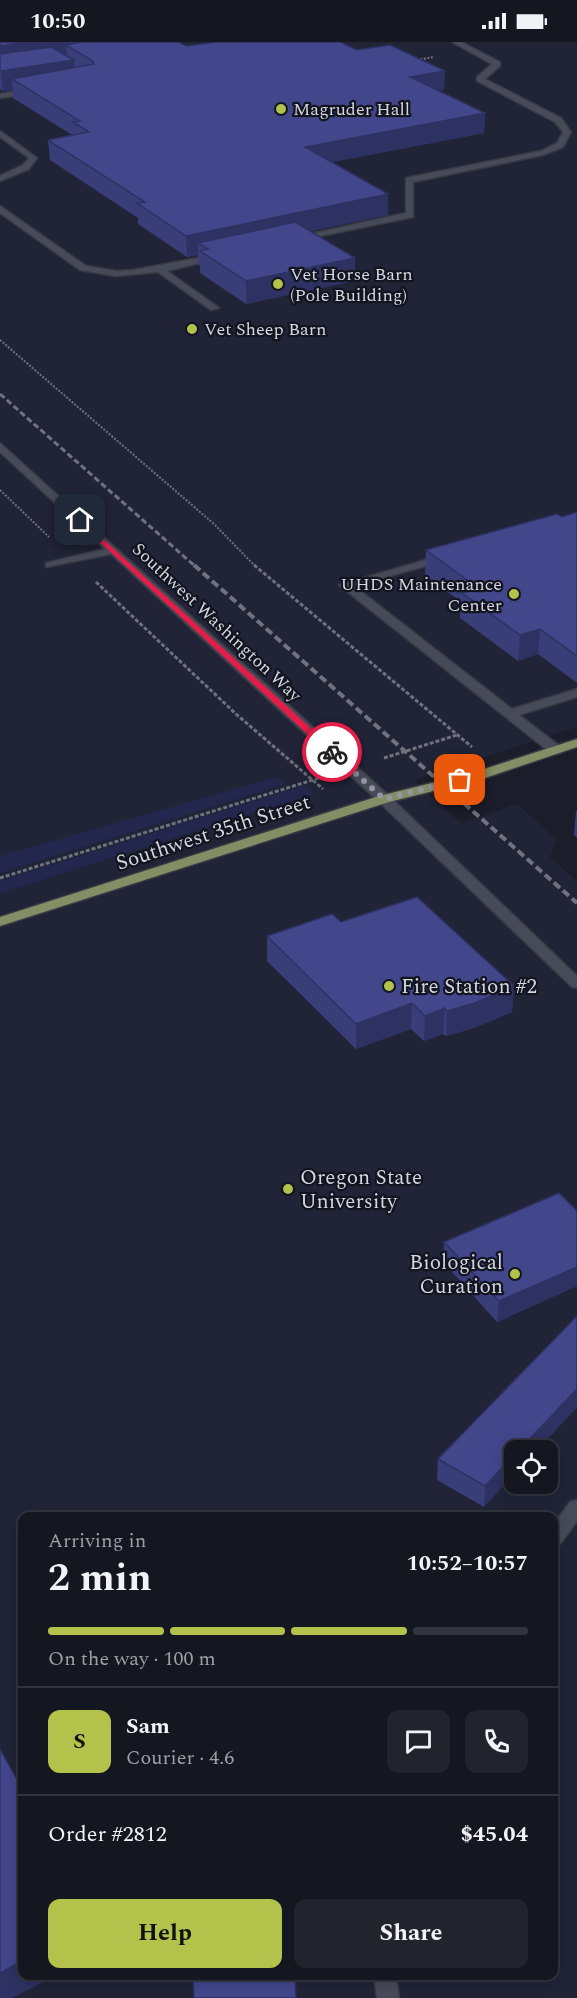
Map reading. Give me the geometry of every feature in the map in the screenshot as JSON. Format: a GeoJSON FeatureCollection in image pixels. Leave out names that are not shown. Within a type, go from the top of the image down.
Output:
{"type":"FeatureCollection","features":[{"type":"Feature","properties":{"kind":"main road","name":"Southwest 35th Street"},"geometry":{"type":"LineString","coordinates":[[0,922],[384,799],[498,769],[577,743]]}},
{"type":"Feature","properties":{"kind":"street"},"geometry":{"type":"LineString","coordinates":[[285,242],[410,215],[409,180],[543,153],[560,145],[567,132],[558,120],[480,79],[497,64],[456,42]]}},
{"type":"Feature","properties":{"kind":"street"},"geometry":{"type":"LineString","coordinates":[[0,96],[45,89]]}},
{"type":"Feature","properties":{"kind":"street"},"geometry":{"type":"LineString","coordinates":[[0,133],[33,158],[26,167],[0,179]]}},
{"type":"Feature","properties":{"kind":"street"},"geometry":{"type":"LineString","coordinates":[[0,209],[83,268],[111,274],[133,274],[228,254]]}},
{"type":"Feature","properties":{"kind":"street"},"geometry":{"type":"LineString","coordinates":[[159,268],[214,308]]}},
{"type":"Feature","properties":{"kind":"street","name":"Southwest Washington Way"},"geometry":{"type":"LineString","coordinates":[[0,446],[384,799],[440,856],[528,933],[577,984]]}},
{"type":"Feature","properties":{"kind":"street"},"geometry":{"type":"LineString","coordinates":[[50,565],[113,550]]}},
{"type":"Feature","properties":{"kind":"street"},"geometry":{"type":"LineString","coordinates":[[456,554],[345,585],[556,750]]}},
{"type":"Feature","properties":{"kind":"street"},"geometry":{"type":"LineString","coordinates":[[510,714],[577,693]]}},
{"type":"Feature","properties":{"kind":"street"},"geometry":{"type":"LineString","coordinates":[[558,1533],[577,1507]]}},
{"type":"Feature","properties":{"kind":"street"},"geometry":{"type":"LineString","coordinates":[[386,1980],[388,1998]]}},
{"type":"Feature","properties":{"kind":"path"},"geometry":{"type":"LineString","coordinates":[[414,60],[434,57]]}},
{"type":"Feature","properties":{"kind":"path"},"geometry":{"type":"LineString","coordinates":[[0,340],[214,524],[247,559],[498,769]]}},
{"type":"Feature","properties":{"kind":"path"},"geometry":{"type":"LineString","coordinates":[[0,490],[254,732],[287,756],[349,810]]}},
{"type":"Feature","properties":{"kind":"path"},"geometry":{"type":"LineString","coordinates":[[0,878],[457,735]]}},
{"type":"Feature","properties":{"kind":"shaded area","name":"Oregon State University"},"geometry":{"type":"Polygon","coordinates":[[[0,42],[577,42],[577,727],[414,780],[461,823],[517,804],[557,839],[550,857],[577,881],[577,1998],[0,1998],[0,42]]]}},
{"type":"Feature","properties":{"kind":"shaded area"},"geometry":{"type":"Polygon","coordinates":[[[277,777],[285,784],[0,873],[0,856],[277,777]]]}},
{"type":"Feature","properties":{"kind":"shaded area"},"geometry":{"type":"Polygon","coordinates":[[[305,785],[314,794],[0,893],[0,881],[305,785]]]}},
{"type":"Feature","properties":{"kind":"building"},"geometry":{"type":"Polygon","coordinates":[[[0,42],[26,42],[0,46],[0,42]]]}},
{"type":"Feature","properties":{"kind":"building"},"geometry":{"type":"Polygon","coordinates":[[[82,42],[178,42],[187,46],[217,42],[340,42],[357,50],[390,45],[445,71],[410,77],[485,113],[305,147],[388,194],[186,236],[137,203],[145,202],[48,140],[89,132],[73,122],[80,121],[12,79],[94,64],[93,61],[66,45],[82,42]]]}},
{"type":"Feature","properties":{"kind":"building"},"geometry":{"type":"Polygon","coordinates":[[[51,47],[74,60],[0,70],[0,54],[51,47]]]}},
{"type":"Feature","properties":{"kind":"building"},"geometry":{"type":"Polygon","coordinates":[[[295,222],[355,258],[246,281],[200,251],[208,249],[198,243],[295,222]]]}},
{"type":"Feature","properties":{"kind":"building","name":"UHDS Maintenance Center"},"geometry":{"type":"Polygon","coordinates":[[[577,512],[577,656],[540,629],[520,635],[462,593],[478,588],[426,550],[557,514],[562,517],[577,512]]]}},
{"type":"Feature","properties":{"kind":"building","name":"Fire Station #2"},"geometry":{"type":"Polygon","coordinates":[[[417,897],[514,986],[475,1003],[447,1011],[445,1008],[425,1016],[412,1003],[356,1024],[267,936],[332,914],[341,922],[417,897]]]}},
{"type":"Feature","properties":{"kind":"building","name":"Biological Curation"},"geometry":{"type":"Polygon","coordinates":[[[559,1193],[577,1211],[577,1267],[499,1301],[444,1242],[559,1193]]]}},
{"type":"Feature","properties":{"kind":"building"},"geometry":{"type":"Polygon","coordinates":[[[577,1316],[577,1389],[529,1440],[504,1440],[504,1466],[485,1486],[438,1459],[577,1316]]]}},
{"type":"Feature","properties":{"kind":"building"},"geometry":{"type":"Polygon","coordinates":[[[0,1749],[18,1782],[18,1963],[0,1973],[0,1749]]]}},
{"type":"Feature","properties":{"kind":"building"},"geometry":{"type":"Polygon","coordinates":[[[193,1980],[295,1980],[296,1998],[194,1998],[193,1980]]]}},
{"type":"Feature","properties":{"kind":"railway"},"geometry":{"type":"LineString","coordinates":[[0,394],[196,567]]}},
{"type":"Feature","properties":{"kind":"railway"},"geometry":{"type":"LineString","coordinates":[[194,565],[577,903]]}},
{"type":"Feature","properties":{"kind":"way so far"},"geometry":{"type":"LineString","coordinates":[[332,752],[384,799],[460,780]]}},
{"type":"Feature","properties":{"kind":"place","name":"Magruder Hall"},"geometry":{"type":"Point","coordinates":[281,109]}},
{"type":"Feature","properties":{"kind":"place","name":"Vet Horse Barn (Pole Building)"},"geometry":{"type":"Point","coordinates":[278,284]}},
{"type":"Feature","properties":{"kind":"place","name":"Vet Sheep Barn"},"geometry":{"type":"Point","coordinates":[192,329]}},
{"type":"Feature","properties":{"kind":"place","name":"UHDS Maintenance Center"},"geometry":{"type":"Point","coordinates":[514,594]}},
{"type":"Feature","properties":{"kind":"place","name":"Fire Station #2"},"geometry":{"type":"Point","coordinates":[389,986]}},
{"type":"Feature","properties":{"kind":"place","name":"Oregon State University"},"geometry":{"type":"Point","coordinates":[288,1189]}},
{"type":"Feature","properties":{"kind":"place","name":"Biological Curation"},"geometry":{"type":"Point","coordinates":[515,1274]}},
{"type":"Feature","properties":{"kind":"route"},"geometry":{"type":"LineString","coordinates":[[80,520],[332,752]]}}]}
